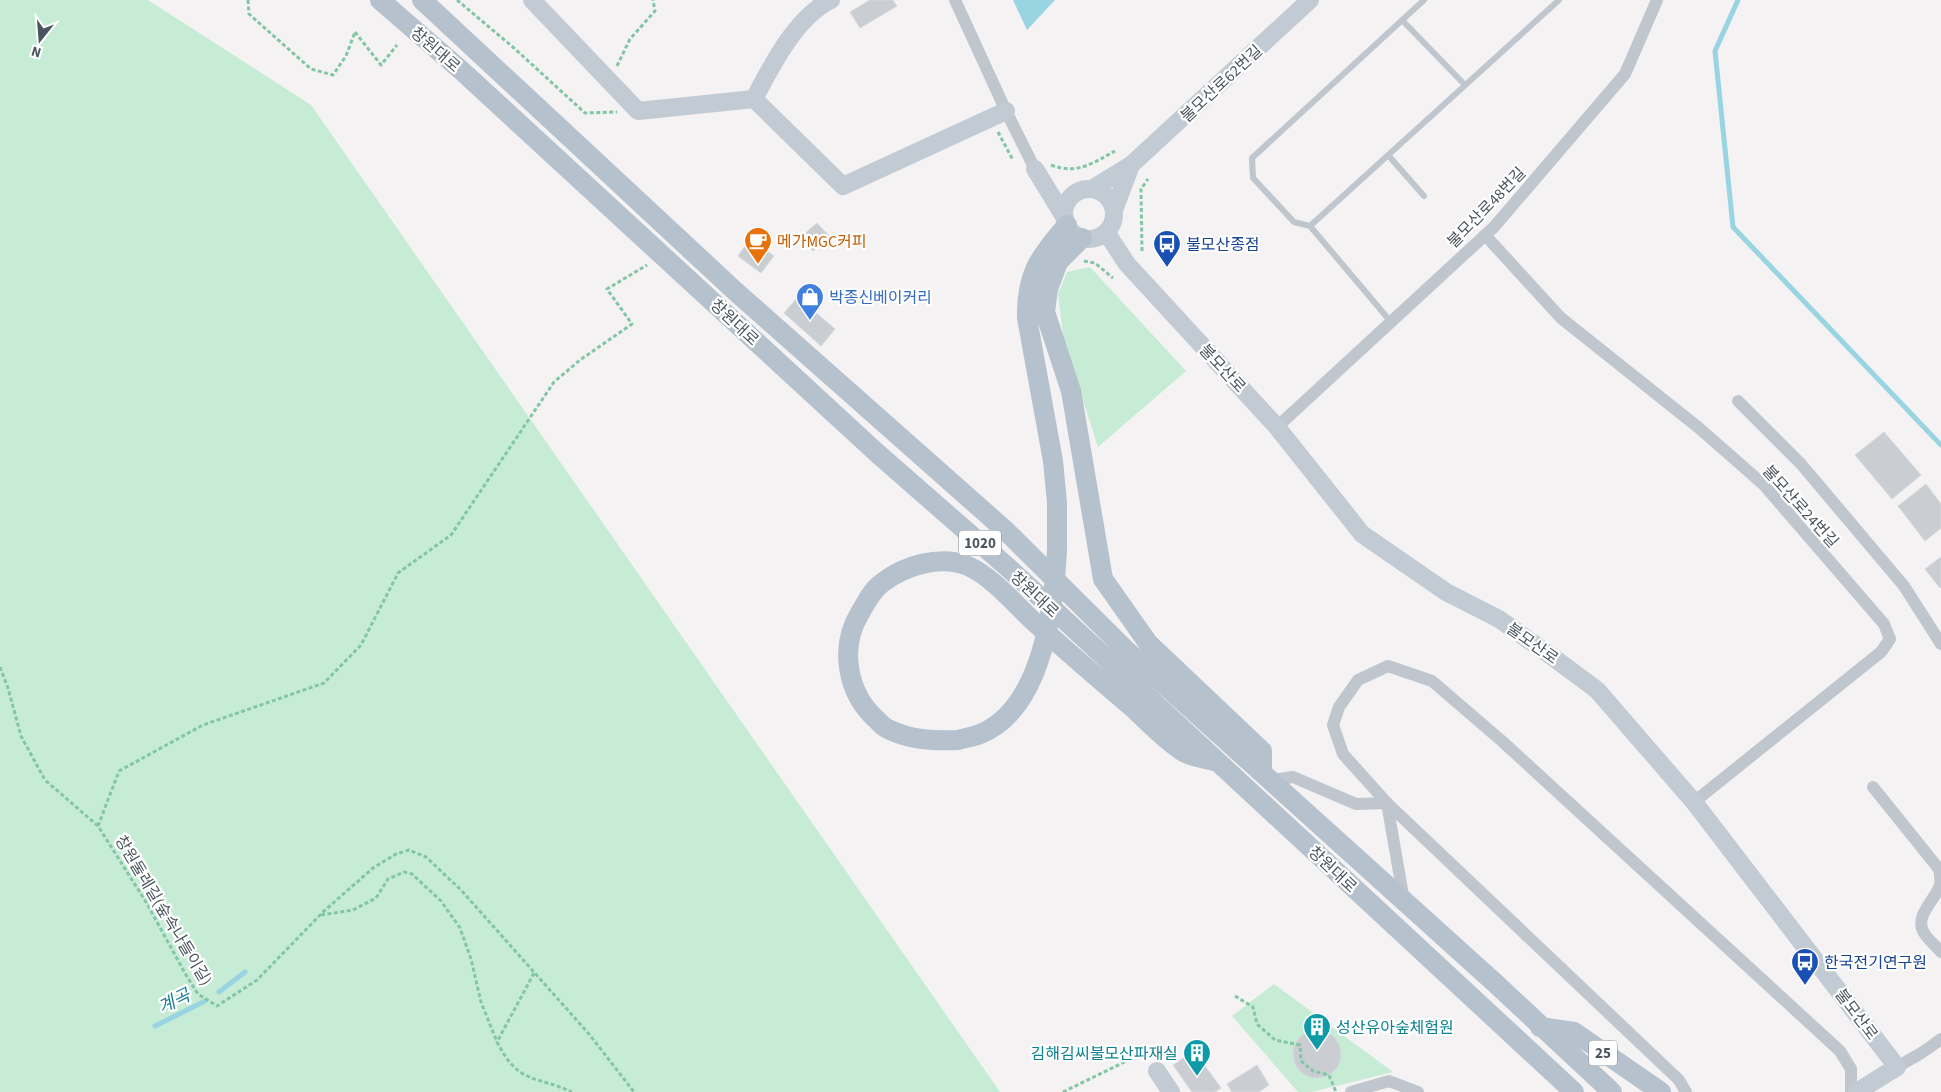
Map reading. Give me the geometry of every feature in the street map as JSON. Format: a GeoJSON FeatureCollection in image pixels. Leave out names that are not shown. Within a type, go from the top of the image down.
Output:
{"type":"FeatureCollection","features":[{"type":"Feature","properties":{"kind":"main road","name":"창원대로"},"geometry":{"type":"LineString","coordinates":[[380,0],[462,71],[877,453],[1012,572],[1574,1092]]}},
{"type":"Feature","properties":{"kind":"main road","name":"창원대로"},"geometry":{"type":"LineString","coordinates":[[422,0],[736,291],[1005,530],[1127,651],[1496,983],[1540,1027],[1612,1092]]}},
{"type":"Feature","properties":{"kind":"main road"},"geometry":{"type":"LineString","coordinates":[[1066,222],[1032,273],[1026,296],[1027,318],[1053,461],[1057,503],[1055,585],[1049,622],[1036,667],[1022,697],[1004,718],[981,734],[958,740],[936,741],[912,738],[886,728],[868,712],[853,688],[848,653],[850,637],[856,619],[868,599],[881,583],[914,566],[932,562],[951,562],[967,566],[983,575],[1044,630],[1183,752],[1218,762]]}},
{"type":"Feature","properties":{"kind":"main road"},"geometry":{"type":"LineString","coordinates":[[1093,236],[1058,262],[1048,289],[1044,312],[1070,391],[1103,579],[1148,643],[1262,751],[1267,776]]}},
{"type":"Feature","properties":{"kind":"main road","name":"25"},"geometry":{"type":"LineString","coordinates":[[1540,1027],[1574,1032],[1661,1092]]}},
{"type":"Feature","properties":{"kind":"street"},"geometry":{"type":"LineString","coordinates":[[532,0],[638,111],[754,99],[844,186],[1006,111]]}},
{"type":"Feature","properties":{"kind":"street"},"geometry":{"type":"LineString","coordinates":[[955,0],[1006,111],[1042,166],[1071,197]]}},
{"type":"Feature","properties":{"kind":"street","name":"불모산로62번길"},"geometry":{"type":"LineString","coordinates":[[1092,189],[1131,165],[1310,0]]}},
{"type":"Feature","properties":{"kind":"street","name":"불모산로48번길"},"geometry":{"type":"LineString","coordinates":[[1277,426],[1485,235],[1626,74],[1657,0]]}},
{"type":"Feature","properties":{"kind":"street"},"geometry":{"type":"LineString","coordinates":[[754,99],[780,51],[820,2]]}},
{"type":"Feature","properties":{"kind":"street"},"geometry":{"type":"LineString","coordinates":[[1042,166],[1071,231],[1093,236],[1114,218],[1114,210],[1131,165]]}},
{"type":"Feature","properties":{"kind":"street"},"geometry":{"type":"LineString","coordinates":[[1066,222],[1064,211],[1071,197],[1077,192],[1092,189],[1106,196],[1114,210]]}},
{"type":"Feature","properties":{"kind":"street","name":"불모산로24번길"},"geometry":{"type":"LineString","coordinates":[[1485,235],[1561,318],[1699,428],[1764,485],[1884,624],[1890,639],[1882,652],[1694,802]]}},
{"type":"Feature","properties":{"kind":"street","name":"불모산로"},"geometry":{"type":"LineString","coordinates":[[1093,236],[1127,264],[1277,426],[1362,534],[1446,592],[1499,619],[1597,690],[1694,802],[1897,1067]]}},
{"type":"Feature","properties":{"kind":"street"},"geometry":{"type":"LineString","coordinates":[[1738,401],[1801,464],[1904,586],[1941,644]]}},
{"type":"Feature","properties":{"kind":"street"},"geometry":{"type":"LineString","coordinates":[[1686,1092],[1679,1080],[1387,803],[1343,754],[1333,726],[1339,707],[1358,680],[1388,666],[1432,681],[1503,742],[1840,1051],[1851,1069],[1851,1092]]}},
{"type":"Feature","properties":{"kind":"street"},"geometry":{"type":"LineString","coordinates":[[1267,776],[1293,777],[1356,804],[1387,803]]}},
{"type":"Feature","properties":{"kind":"street"},"geometry":{"type":"LineString","coordinates":[[1873,787],[1940,868],[1941,882],[1936,896],[1924,912],[1921,921],[1922,931],[1941,952]]}},
{"type":"Feature","properties":{"kind":"street"},"geometry":{"type":"LineString","coordinates":[[1387,803],[1404,901]]}},
{"type":"Feature","properties":{"kind":"street"},"geometry":{"type":"LineString","coordinates":[[1857,1092],[1941,1039]]}},
{"type":"Feature","properties":{"kind":"street"},"geometry":{"type":"LineString","coordinates":[[1871,1092],[1897,1067]]}},
{"type":"Feature","properties":{"kind":"street"},"geometry":{"type":"LineString","coordinates":[[1158,1071],[1171,1092]]}},
{"type":"Feature","properties":{"kind":"street"},"geometry":{"type":"LineString","coordinates":[[1351,1092],[1389,1081],[1418,1092]]}},
{"type":"Feature","properties":{"kind":"lane"},"geometry":{"type":"LineString","coordinates":[[1391,322],[1310,226],[1294,222],[1253,178],[1252,158],[1424,0]]}},
{"type":"Feature","properties":{"kind":"lane"},"geometry":{"type":"LineString","coordinates":[[1310,226],[1559,0]]}},
{"type":"Feature","properties":{"kind":"lane"},"geometry":{"type":"LineString","coordinates":[[1402,20],[1465,85]]}},
{"type":"Feature","properties":{"kind":"lane"},"geometry":{"type":"LineString","coordinates":[[1388,155],[1424,196]]}},
{"type":"Feature","properties":{"kind":"path"},"geometry":{"type":"LineString","coordinates":[[248,0],[249,14],[311,69],[333,75],[346,56],[356,32],[380,65],[396,45]]}},
{"type":"Feature","properties":{"kind":"path"},"geometry":{"type":"LineString","coordinates":[[457,0],[514,48],[585,113],[638,111]]}},
{"type":"Feature","properties":{"kind":"path"},"geometry":{"type":"LineString","coordinates":[[610,82],[630,39],[655,11],[653,0]]}},
{"type":"Feature","properties":{"kind":"path"},"geometry":{"type":"LineString","coordinates":[[1042,166],[1064,170],[1086,166],[1116,151]]}},
{"type":"Feature","properties":{"kind":"path"},"geometry":{"type":"LineString","coordinates":[[1142,250],[1141,189],[1148,179]]}},
{"type":"Feature","properties":{"kind":"path"},"geometry":{"type":"LineString","coordinates":[[98,826],[119,771],[203,725],[324,683],[361,645],[398,573],[451,535],[554,382],[580,360],[632,324],[607,289],[663,256]]}},
{"type":"Feature","properties":{"kind":"path"},"geometry":{"type":"LineString","coordinates":[[1076,264],[1082,261],[1095,263],[1113,278]]}},
{"type":"Feature","properties":{"kind":"path","name":"창원둘레길(숲속나들이길)"},"geometry":{"type":"LineString","coordinates":[[0,667],[8,688],[21,736],[45,780],[98,826],[146,902],[198,994],[217,1006],[257,980],[319,916],[373,868],[396,854],[409,850],[426,857],[461,890],[589,1034],[634,1092]]}},
{"type":"Feature","properties":{"kind":"path"},"geometry":{"type":"LineString","coordinates":[[319,916],[353,910],[376,898],[388,879],[404,872],[412,874],[441,900],[460,928],[472,959],[481,1002],[506,1059],[522,1074],[572,1092]]}},
{"type":"Feature","properties":{"kind":"path"},"geometry":{"type":"LineString","coordinates":[[497,1042],[534,973]]}},
{"type":"Feature","properties":{"kind":"path"},"geometry":{"type":"LineString","coordinates":[[1235,996],[1253,1007],[1257,1024],[1275,1040],[1300,1045],[1301,1061],[1313,1072],[1329,1075],[1336,1092]]}},
{"type":"Feature","properties":{"kind":"path"},"geometry":{"type":"LineString","coordinates":[[1063,1092],[1147,1051],[1158,1071]]}},
{"type":"Feature","properties":{"kind":"green space"},"geometry":{"type":"Polygon","coordinates":[[[0,0],[148,0],[311,105],[1000,1092],[0,1092],[0,0]]]}},
{"type":"Feature","properties":{"kind":"green space"},"geometry":{"type":"Polygon","coordinates":[[[1090,267],[1186,371],[1098,447],[1064,342],[1058,294],[1067,272],[1090,267]]]}},
{"type":"Feature","properties":{"kind":"green space"},"geometry":{"type":"Polygon","coordinates":[[[1274,984],[1393,1072],[1312,1092],[1298,1092],[1232,1016],[1274,984]]]}},
{"type":"Feature","properties":{"kind":"water"},"geometry":{"type":"Polygon","coordinates":[[[1013,0],[1055,0],[1027,30],[1013,0]]]}},
{"type":"Feature","properties":{"kind":"building"},"geometry":{"type":"Polygon","coordinates":[[[870,0],[893,0],[897,6],[860,28],[850,12],[870,0]]]}},
{"type":"Feature","properties":{"kind":"building"},"geometry":{"type":"Polygon","coordinates":[[[817,223],[830,237],[813,251],[801,237],[817,223]]]}},
{"type":"Feature","properties":{"kind":"building","name":"메가MGC커피"},"geometry":{"type":"Polygon","coordinates":[[[750,239],[774,256],[761,273],[738,256],[750,239]]]}},
{"type":"Feature","properties":{"kind":"building","name":"박종신베이커리"},"geometry":{"type":"Polygon","coordinates":[[[798,297],[835,329],[821,346],[784,313],[798,297]]]}},
{"type":"Feature","properties":{"kind":"building"},"geometry":{"type":"Polygon","coordinates":[[[1884,432],[1921,475],[1892,499],[1855,455],[1884,432]]]}},
{"type":"Feature","properties":{"kind":"building"},"geometry":{"type":"Polygon","coordinates":[[[1926,484],[1941,504],[1941,528],[1925,541],[1898,506],[1926,484]]]}},
{"type":"Feature","properties":{"kind":"building"},"geometry":{"type":"Polygon","coordinates":[[[1941,557],[1941,587],[1940,588],[1925,569],[1941,557]]]}},
{"type":"Feature","properties":{"kind":"building","name":"성산유아숲체험원"},"geometry":{"type":"Polygon","coordinates":[[[1312,1030],[1322,1030],[1334,1037],[1341,1049],[1341,1059],[1334,1071],[1322,1078],[1312,1078],[1304,1074],[1297,1067],[1293,1059],[1293,1049],[1297,1041],[1304,1034],[1312,1030]]]}},
{"type":"Feature","properties":{"kind":"building","name":"김해김씨불모산파재실"},"geometry":{"type":"Polygon","coordinates":[[[1194,1051],[1221,1088],[1215,1092],[1192,1092],[1173,1065],[1194,1051]]]}},
{"type":"Feature","properties":{"kind":"building"},"geometry":{"type":"Polygon","coordinates":[[[1257,1065],[1269,1085],[1259,1092],[1232,1092],[1227,1084],[1257,1065]]]}},
{"type":"Feature","properties":{"kind":"waterway"},"geometry":{"type":"LineString","coordinates":[[1738,0],[1715,51],[1733,227],[1941,445]]}},
{"type":"Feature","properties":{"kind":"waterway"},"geometry":{"type":"LineString","coordinates":[[219,992],[245,972]]}},
{"type":"Feature","properties":{"kind":"waterway","name":"계곡"},"geometry":{"type":"LineString","coordinates":[[155,1026],[205,1001]]}},
{"type":"Feature","properties":{"kind":"place","name":"메가MGC커피"},"geometry":{"type":"Point","coordinates":[758,265]}},
{"type":"Feature","properties":{"kind":"place","name":"불모산종점"},"geometry":{"type":"Point","coordinates":[1167,268]}},
{"type":"Feature","properties":{"kind":"place","name":"박종신베이커리"},"geometry":{"type":"Point","coordinates":[810,321]}},
{"type":"Feature","properties":{"kind":"place","name":"한국전기연구원"},"geometry":{"type":"Point","coordinates":[1805,986]}},
{"type":"Feature","properties":{"kind":"place","name":"성산유아숲체험원"},"geometry":{"type":"Point","coordinates":[1317,1051]}},
{"type":"Feature","properties":{"kind":"place","name":"김해김씨불모산파재실"},"geometry":{"type":"Point","coordinates":[1197,1077]}}]}
